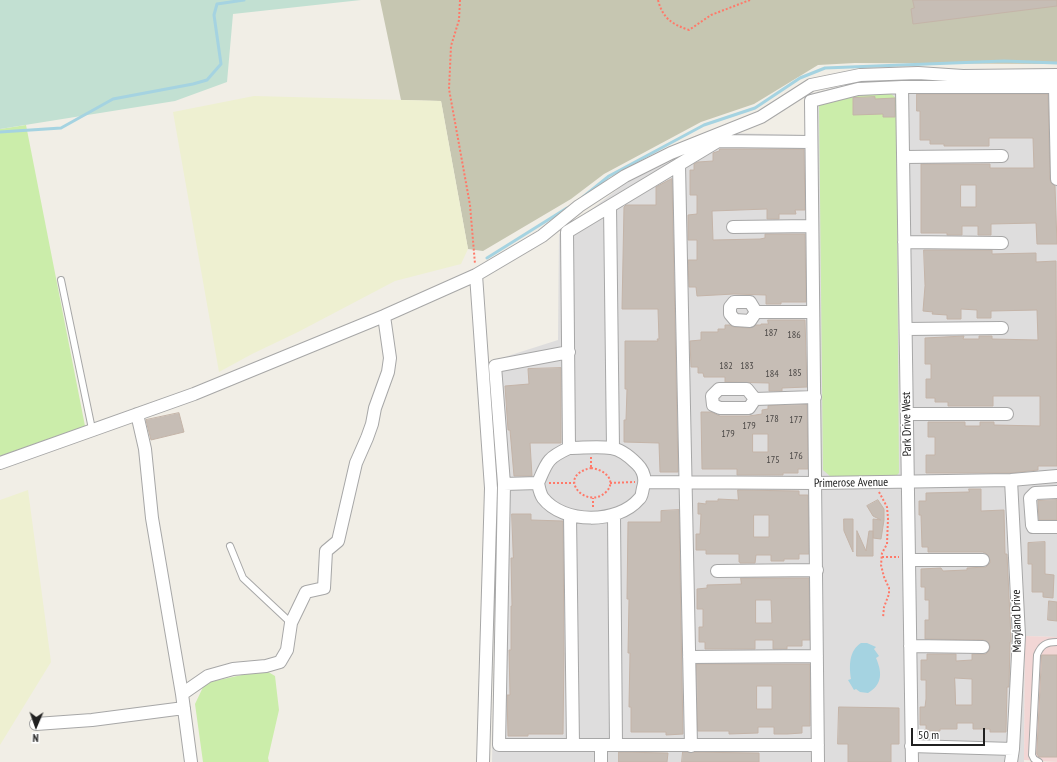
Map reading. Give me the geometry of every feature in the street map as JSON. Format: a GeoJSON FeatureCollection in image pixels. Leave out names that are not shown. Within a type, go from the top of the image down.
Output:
{"type":"FeatureCollection","features":[{"type":"Feature","properties":{"kind":"street"},"geometry":{"type":"LineString","coordinates":[[0,463],[194,394],[384,316],[476,275],[542,236],[579,206],[625,176],[671,153],[761,117],[811,85],[860,74],[918,73],[1056,83]]}},
{"type":"Feature","properties":{"kind":"street"},"geometry":{"type":"LineString","coordinates":[[818,762],[811,101],[858,89],[1056,83]]}},
{"type":"Feature","properties":{"kind":"street"},"geometry":{"type":"LineString","coordinates":[[1056,83],[1057,179]]}},
{"type":"Feature","properties":{"kind":"street","name":"Park Drive West"},"geometry":{"type":"LineString","coordinates":[[902,87],[912,762]]}},
{"type":"Feature","properties":{"kind":"street"},"geometry":{"type":"LineString","coordinates":[[569,448],[567,232],[718,141],[811,142]]}},
{"type":"Feature","properties":{"kind":"street"},"geometry":{"type":"LineString","coordinates":[[903,157],[1002,156]]}},
{"type":"Feature","properties":{"kind":"street"},"geometry":{"type":"LineString","coordinates":[[679,165],[691,746]]}},
{"type":"Feature","properties":{"kind":"street"},"geometry":{"type":"LineString","coordinates":[[610,206],[613,448]]}},
{"type":"Feature","properties":{"kind":"street"},"geometry":{"type":"LineString","coordinates":[[733,227],[812,226]]}},
{"type":"Feature","properties":{"kind":"street"},"geometry":{"type":"LineString","coordinates":[[904,242],[1002,243]]}},
{"type":"Feature","properties":{"kind":"street"},"geometry":{"type":"LineString","coordinates":[[476,275],[491,488],[483,762]]}},
{"type":"Feature","properties":{"kind":"street"},"geometry":{"type":"LineString","coordinates":[[756,312],[813,312]]}},
{"type":"Feature","properties":{"kind":"street"},"geometry":{"type":"LineString","coordinates":[[182,694],[208,676],[233,669],[266,666],[280,662],[287,650],[291,623],[306,592],[324,588],[326,551],[338,541],[356,463],[368,438],[375,408],[388,372],[390,358],[384,316]]}},
{"type":"Feature","properties":{"kind":"street"},"geometry":{"type":"LineString","coordinates":[[906,329],[1002,328]]}},
{"type":"Feature","properties":{"kind":"street"},"geometry":{"type":"LineString","coordinates":[[569,352],[495,366],[504,484],[498,745],[818,745]]}},
{"type":"Feature","properties":{"kind":"street"},"geometry":{"type":"LineString","coordinates":[[755,399],[815,397]]}},
{"type":"Feature","properties":{"kind":"street"},"geometry":{"type":"LineString","coordinates":[[137,414],[145,449],[152,518],[182,694],[191,762]]}},
{"type":"Feature","properties":{"kind":"street"},"geometry":{"type":"LineString","coordinates":[[907,414],[1007,414]]}},
{"type":"Feature","properties":{"kind":"street"},"geometry":{"type":"LineString","coordinates":[[569,448],[613,448],[632,458],[642,469],[646,482],[640,499],[628,509],[614,515],[593,517],[570,514],[556,508],[543,497],[538,484],[545,465],[554,455],[569,448]]}},
{"type":"Feature","properties":{"kind":"street","name":"Primerose Avenue"},"geometry":{"type":"LineString","coordinates":[[646,482],[816,483],[1012,480],[1057,476]]}},
{"type":"Feature","properties":{"kind":"street","name":"Maryland Drive"},"geometry":{"type":"LineString","coordinates":[[1011,762],[1013,750],[1019,636],[1012,480]]}},
{"type":"Feature","properties":{"kind":"street"},"geometry":{"type":"LineString","coordinates":[[504,484],[538,484]]}},
{"type":"Feature","properties":{"kind":"street"},"geometry":{"type":"LineString","coordinates":[[1057,492],[1035,493],[1030,498],[1032,526],[1057,527]]}},
{"type":"Feature","properties":{"kind":"street"},"geometry":{"type":"LineString","coordinates":[[570,514],[573,745]]}},
{"type":"Feature","properties":{"kind":"street"},"geometry":{"type":"LineString","coordinates":[[614,515],[616,745]]}},
{"type":"Feature","properties":{"kind":"street"},"geometry":{"type":"LineString","coordinates":[[909,559],[983,560]]}},
{"type":"Feature","properties":{"kind":"street"},"geometry":{"type":"LineString","coordinates":[[717,572],[817,570]]}},
{"type":"Feature","properties":{"kind":"street"},"geometry":{"type":"LineString","coordinates":[[910,646],[983,647]]}},
{"type":"Feature","properties":{"kind":"street"},"geometry":{"type":"LineString","coordinates":[[689,657],[817,656]]}},
{"type":"Feature","properties":{"kind":"street"},"geometry":{"type":"LineString","coordinates":[[36,724],[92,720],[184,708]]}},
{"type":"Feature","properties":{"kind":"street"},"geometry":{"type":"LineString","coordinates":[[601,745],[601,762]]}},
{"type":"Feature","properties":{"kind":"street"},"geometry":{"type":"LineString","coordinates":[[911,746],[1013,750]]}},
{"type":"Feature","properties":{"kind":"lane"},"geometry":{"type":"LineString","coordinates":[[61,280],[92,430]]}},
{"type":"Feature","properties":{"kind":"lane"},"geometry":{"type":"LineString","coordinates":[[230,546],[243,578],[291,623]]}},
{"type":"Feature","properties":{"kind":"lane"},"geometry":{"type":"LineString","coordinates":[[1039,762],[1034,759],[1032,755],[1037,655],[1040,648],[1048,642],[1057,642]]}},
{"type":"Feature","properties":{"kind":"path"},"geometry":{"type":"LineString","coordinates":[[460,0],[460,20],[451,46],[448,89],[470,205],[476,275]]}},
{"type":"Feature","properties":{"kind":"path"},"geometry":{"type":"LineString","coordinates":[[658,0],[660,8],[672,24],[689,30],[711,15],[750,0]]}},
{"type":"Feature","properties":{"kind":"path"},"geometry":{"type":"LineString","coordinates":[[591,451],[591,468]]}},
{"type":"Feature","properties":{"kind":"path"},"geometry":{"type":"LineString","coordinates":[[591,468],[604,472],[608,476],[610,483],[609,488],[605,493],[593,498],[579,493],[574,483],[575,477],[579,473],[584,469],[591,468]]}},
{"type":"Feature","properties":{"kind":"path"},"geometry":{"type":"LineString","coordinates":[[610,483],[646,482]]}},
{"type":"Feature","properties":{"kind":"path"},"geometry":{"type":"LineString","coordinates":[[538,484],[574,483]]}},
{"type":"Feature","properties":{"kind":"path"},"geometry":{"type":"LineString","coordinates":[[879,492],[887,507],[888,518],[887,544],[881,557],[881,565],[890,594],[884,607],[883,618]]}},
{"type":"Feature","properties":{"kind":"path"},"geometry":{"type":"LineString","coordinates":[[881,557],[909,559]]}},
{"type":"Feature","properties":{"kind":"shaded area"},"geometry":{"type":"Polygon","coordinates":[[[0,0],[361,0],[233,14],[227,82],[175,101],[0,129],[0,0]]]}},
{"type":"Feature","properties":{"kind":"shaded area"},"geometry":{"type":"Polygon","coordinates":[[[380,0],[1057,0],[1057,64],[855,63],[818,65],[754,104],[701,122],[604,174],[571,199],[483,251],[468,249],[441,101],[401,100],[380,0]]]}},
{"type":"Feature","properties":{"kind":"shaded area"},"geometry":{"type":"Polygon","coordinates":[[[965,80],[1057,83],[1057,637],[1025,636],[1024,762],[492,762],[498,485],[489,362],[558,340],[559,234],[631,179],[731,133],[805,135],[805,95],[861,81],[965,80]]]}},
{"type":"Feature","properties":{"kind":"shaded area"},"geometry":{"type":"Polygon","coordinates":[[[254,96],[441,101],[468,249],[461,264],[395,281],[219,372],[173,112],[254,96]]]}},
{"type":"Feature","properties":{"kind":"shaded area"},"geometry":{"type":"Polygon","coordinates":[[[28,490],[51,662],[0,745],[0,500],[28,490]]]}},
{"type":"Feature","properties":{"kind":"shaded area"},"geometry":{"type":"Polygon","coordinates":[[[1025,636],[1057,637],[1057,762],[1024,760],[1025,636]]]}},
{"type":"Feature","properties":{"kind":"green space"},"geometry":{"type":"Polygon","coordinates":[[[890,93],[896,98],[899,473],[896,476],[830,476],[823,470],[819,103],[824,99],[890,93]]]}},
{"type":"Feature","properties":{"kind":"green space"},"geometry":{"type":"Polygon","coordinates":[[[26,125],[85,426],[0,456],[0,129],[26,125]]]}},
{"type":"Feature","properties":{"kind":"green space"},"geometry":{"type":"Polygon","coordinates":[[[265,670],[275,676],[279,710],[268,758],[269,762],[203,762],[195,704],[205,683],[265,670]]]}},
{"type":"Feature","properties":{"kind":"water"},"geometry":{"type":"Polygon","coordinates":[[[861,643],[867,643],[876,647],[874,649],[879,656],[876,658],[880,673],[879,682],[868,693],[860,692],[856,689],[854,690],[848,680],[851,679],[850,664],[852,654],[861,643]]]}},
{"type":"Feature","properties":{"kind":"building"},"geometry":{"type":"Polygon","coordinates":[[[913,0],[1057,0],[1057,6],[913,24],[911,9],[914,8],[913,0]]]}},
{"type":"Feature","properties":{"kind":"building"},"geometry":{"type":"Polygon","coordinates":[[[917,94],[1048,94],[1050,179],[1051,183],[1055,186],[1057,244],[1037,244],[1036,223],[991,224],[991,235],[978,235],[978,226],[962,226],[962,235],[947,235],[947,233],[921,233],[921,164],[990,164],[990,168],[1034,168],[1033,138],[989,138],[989,146],[944,146],[944,144],[930,144],[930,140],[920,140],[920,111],[917,111],[917,94]],[[961,185],[961,207],[976,207],[976,185],[961,185]]]}},
{"type":"Feature","properties":{"kind":"building"},"geometry":{"type":"Polygon","coordinates":[[[875,97],[875,99],[895,98],[895,117],[883,117],[883,114],[853,115],[853,98],[875,97]]]}},
{"type":"Feature","properties":{"kind":"building"},"geometry":{"type":"Polygon","coordinates":[[[720,149],[804,149],[805,210],[795,210],[796,214],[779,214],[779,219],[767,219],[767,209],[712,211],[713,240],[760,239],[765,238],[765,234],[805,234],[806,302],[781,302],[781,304],[766,304],[766,295],[734,294],[697,296],[696,287],[689,287],[688,260],[697,260],[697,240],[688,240],[688,215],[697,214],[697,195],[690,195],[690,170],[694,170],[694,164],[698,162],[713,161],[713,153],[719,151],[720,149]]]}},
{"type":"Feature","properties":{"kind":"building"},"geometry":{"type":"Polygon","coordinates":[[[672,179],[678,472],[660,472],[659,443],[624,442],[624,420],[626,420],[627,389],[625,389],[625,341],[658,341],[657,339],[659,339],[658,309],[622,309],[624,207],[626,205],[656,205],[656,187],[672,179]]]}},
{"type":"Feature","properties":{"kind":"building"},"geometry":{"type":"Polygon","coordinates":[[[924,250],[992,250],[992,254],[1036,253],[1036,262],[1056,261],[1057,466],[1038,466],[1038,470],[1011,473],[926,473],[926,455],[935,455],[935,437],[928,437],[928,422],[965,422],[965,426],[980,426],[980,422],[994,422],[994,425],[1040,426],[1040,396],[993,396],[993,406],[948,406],[948,402],[935,402],[935,398],[926,398],[926,379],[931,379],[931,364],[925,364],[925,338],[964,336],[963,339],[979,339],[979,336],[992,336],[992,339],[1038,340],[1037,310],[991,311],[991,318],[977,318],[977,310],[961,309],[961,319],[947,319],[947,315],[932,314],[933,312],[923,311],[925,286],[924,250]]]}},
{"type":"Feature","properties":{"kind":"building"},"geometry":{"type":"Polygon","coordinates":[[[768,320],[805,320],[807,387],[782,388],[782,391],[769,391],[769,383],[725,382],[725,377],[704,377],[703,373],[698,373],[698,367],[691,367],[690,341],[701,340],[701,332],[718,332],[718,329],[725,329],[725,325],[750,328],[756,325],[768,324],[768,320]]]}},
{"type":"Feature","properties":{"kind":"building"},"geometry":{"type":"Polygon","coordinates":[[[561,368],[561,443],[530,443],[532,476],[514,476],[510,430],[508,430],[505,386],[529,384],[528,369],[561,368]]]}},
{"type":"Feature","properties":{"kind":"building"},"geometry":{"type":"Polygon","coordinates":[[[807,405],[808,469],[798,469],[798,473],[783,473],[783,475],[737,475],[737,469],[702,469],[701,412],[711,412],[720,416],[749,416],[762,414],[762,410],[768,409],[768,406],[807,405]],[[753,434],[753,452],[768,452],[768,434],[753,434]]]}},
{"type":"Feature","properties":{"kind":"building"},"geometry":{"type":"Polygon","coordinates":[[[179,413],[184,432],[151,440],[146,420],[179,413]]]}},
{"type":"Feature","properties":{"kind":"building"},"geometry":{"type":"Polygon","coordinates":[[[969,489],[981,489],[981,511],[1004,510],[1005,554],[1007,554],[1011,638],[1009,687],[1007,687],[1006,732],[990,732],[990,729],[973,729],[973,723],[957,723],[957,729],[926,731],[926,725],[920,725],[920,707],[925,707],[926,699],[926,680],[921,680],[921,660],[927,660],[927,654],[956,654],[956,661],[972,660],[972,654],[986,654],[990,647],[989,643],[983,640],[925,639],[925,620],[929,620],[929,600],[925,600],[925,587],[921,587],[921,569],[941,568],[943,571],[967,570],[967,568],[986,567],[990,563],[990,560],[987,554],[983,552],[928,552],[928,547],[922,547],[919,501],[926,501],[926,493],[969,492],[969,489]],[[955,678],[956,705],[972,705],[972,679],[955,678]]]}},
{"type":"Feature","properties":{"kind":"building"},"geometry":{"type":"Polygon","coordinates":[[[738,490],[799,491],[799,495],[808,495],[809,554],[799,554],[799,559],[784,559],[784,561],[771,561],[771,555],[756,555],[755,563],[740,563],[739,554],[706,554],[706,550],[696,550],[696,534],[700,534],[701,514],[698,514],[698,503],[706,504],[706,501],[718,501],[718,499],[738,500],[738,490]],[[754,515],[754,537],[769,537],[769,515],[754,515]]]}},
{"type":"Feature","properties":{"kind":"building"},"geometry":{"type":"Polygon","coordinates":[[[878,500],[884,509],[881,539],[873,538],[873,519],[881,520],[873,516],[867,506],[878,500]]]}},
{"type":"Feature","properties":{"kind":"building"},"geometry":{"type":"Polygon","coordinates":[[[1057,500],[1057,520],[1039,520],[1038,501],[1057,500]]]}},
{"type":"Feature","properties":{"kind":"building"},"geometry":{"type":"Polygon","coordinates":[[[679,510],[683,734],[666,735],[666,732],[631,732],[631,707],[629,707],[630,653],[628,653],[629,599],[627,599],[628,522],[661,522],[661,511],[679,510]]]}},
{"type":"Feature","properties":{"kind":"building"},"geometry":{"type":"Polygon","coordinates":[[[512,514],[531,514],[531,520],[563,521],[563,734],[528,734],[528,736],[508,736],[507,695],[510,695],[509,650],[511,650],[512,606],[511,558],[513,558],[512,514]]]}},
{"type":"Feature","properties":{"kind":"building"},"geometry":{"type":"Polygon","coordinates":[[[844,519],[853,519],[853,552],[844,531],[844,519]]]}},
{"type":"Feature","properties":{"kind":"building"},"geometry":{"type":"Polygon","coordinates":[[[857,531],[866,551],[869,531],[873,531],[873,556],[857,556],[857,531]]]}},
{"type":"Feature","properties":{"kind":"building"},"geometry":{"type":"Polygon","coordinates":[[[1045,542],[1045,574],[1054,575],[1053,598],[1043,597],[1043,592],[1032,592],[1032,564],[1028,564],[1028,543],[1045,542]]]}},
{"type":"Feature","properties":{"kind":"building"},"geometry":{"type":"Polygon","coordinates":[[[741,578],[809,578],[810,640],[802,640],[802,646],[787,646],[787,649],[773,649],[773,640],[755,640],[755,649],[705,649],[705,642],[699,642],[699,627],[703,627],[703,609],[697,609],[697,589],[707,588],[707,585],[741,584],[741,578]],[[756,600],[756,623],[772,623],[771,600],[756,600]]]}},
{"type":"Feature","properties":{"kind":"building"},"geometry":{"type":"Polygon","coordinates":[[[1049,601],[1057,602],[1057,621],[1048,620],[1049,601]]]}},
{"type":"Feature","properties":{"kind":"building"},"geometry":{"type":"Polygon","coordinates":[[[1042,655],[1057,655],[1057,757],[1039,757],[1037,754],[1042,655]]]}},
{"type":"Feature","properties":{"kind":"building"},"geometry":{"type":"Polygon","coordinates":[[[697,664],[810,664],[810,726],[802,726],[802,733],[774,734],[774,727],[758,727],[758,733],[729,734],[729,731],[698,731],[697,664]],[[757,686],[757,709],[772,709],[772,686],[757,686]]]}},
{"type":"Feature","properties":{"kind":"building"},"geometry":{"type":"Polygon","coordinates":[[[839,707],[899,708],[899,744],[891,744],[891,762],[848,762],[848,744],[838,744],[839,707]]]}},
{"type":"Feature","properties":{"kind":"building"},"geometry":{"type":"Polygon","coordinates":[[[619,752],[668,753],[667,762],[619,762],[619,752]]]}},
{"type":"Feature","properties":{"kind":"building"},"geometry":{"type":"Polygon","coordinates":[[[683,752],[759,753],[759,762],[682,762],[683,752]]]}},
{"type":"Feature","properties":{"kind":"waterway"},"geometry":{"type":"LineString","coordinates":[[0,132],[61,128],[113,99],[207,80],[221,64],[214,15],[217,4],[244,0]]}},
{"type":"Feature","properties":{"kind":"waterway"},"geometry":{"type":"LineString","coordinates":[[583,197],[609,176],[704,125],[755,108],[800,78],[825,68],[1004,61],[1057,63]]}},
{"type":"Feature","properties":{"kind":"waterway"},"geometry":{"type":"LineString","coordinates":[[487,258],[567,208]]}}]}
